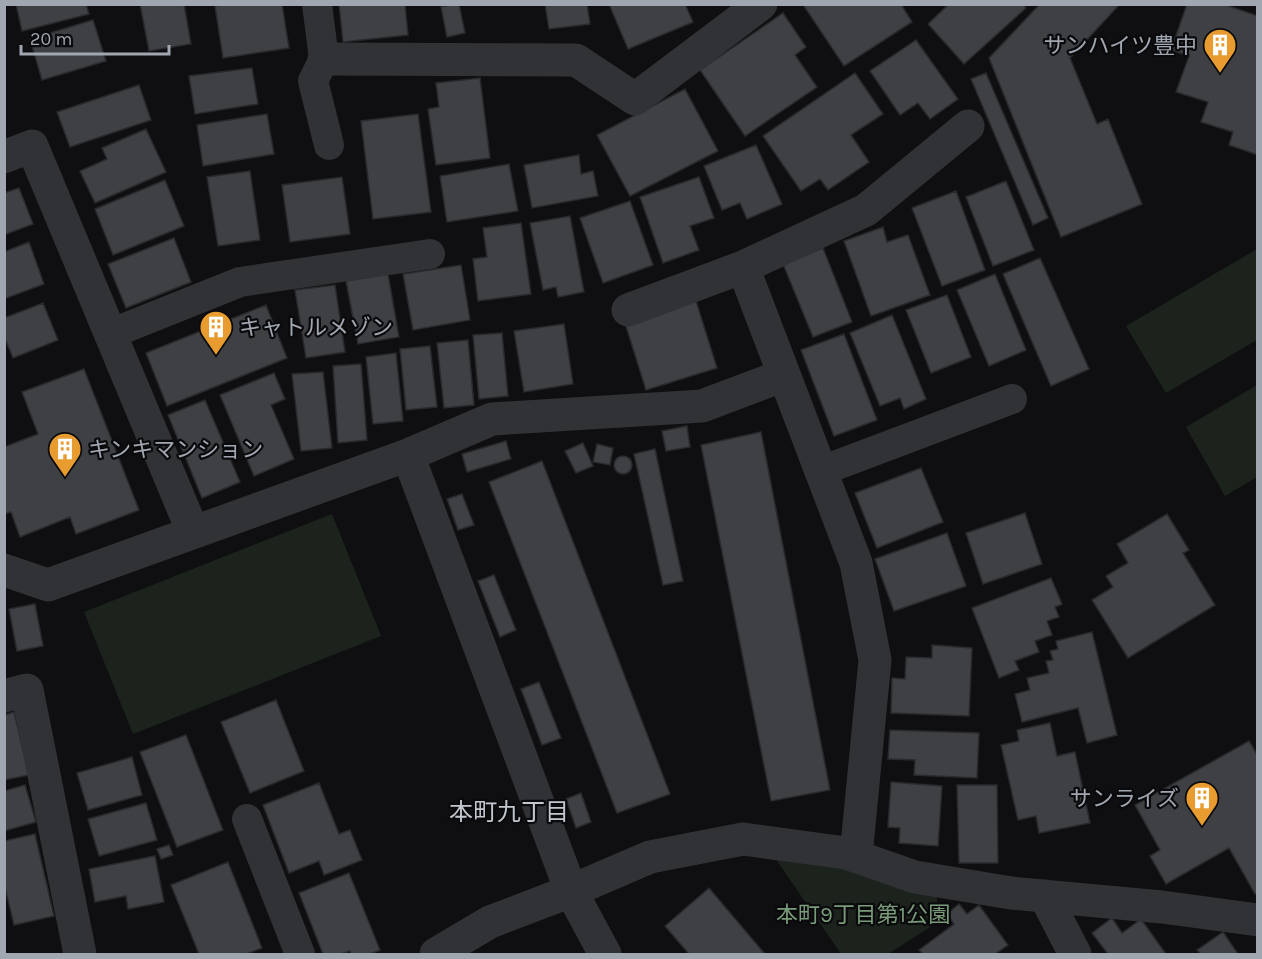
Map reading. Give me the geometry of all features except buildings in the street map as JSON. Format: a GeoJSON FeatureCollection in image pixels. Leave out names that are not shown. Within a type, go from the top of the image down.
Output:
{"type":"FeatureCollection","features":[{"type":"Feature","properties":{"kind":"street"},"geometry":{"type":"LineString","coordinates":[[324,59],[576,60],[635,99],[761,4]]}},
{"type":"Feature","properties":{"kind":"street"},"geometry":{"type":"LineString","coordinates":[[628,310],[742,267],[866,210],[968,126]]}},
{"type":"Feature","properties":{"kind":"street"},"geometry":{"type":"LineString","coordinates":[[4,158],[33,146],[193,532]]}},
{"type":"Feature","properties":{"kind":"street"},"geometry":{"type":"LineString","coordinates":[[742,267],[856,563],[875,660],[856,856]]}},
{"type":"Feature","properties":{"kind":"street"},"geometry":{"type":"LineString","coordinates":[[4,570],[48,585],[408,455],[492,419],[702,406],[784,375]]}},
{"type":"Feature","properties":{"kind":"street"},"geometry":{"type":"LineString","coordinates":[[408,455],[571,891],[605,954]]}},
{"type":"Feature","properties":{"kind":"street"},"geometry":{"type":"LineString","coordinates":[[4,696],[27,690],[80,954]]}},
{"type":"Feature","properties":{"kind":"street"},"geometry":{"type":"LineString","coordinates":[[436,954],[490,922],[650,857],[742,839],[846,853],[915,877],[1011,893],[1162,907],[1257,920]]}},
{"type":"Feature","properties":{"kind":"street"},"geometry":{"type":"LineString","coordinates":[[1045,896],[1075,954]]}},
{"type":"Feature","properties":{"kind":"lane"},"geometry":{"type":"LineString","coordinates":[[317,4],[324,59],[313,81],[329,145]]}},
{"type":"Feature","properties":{"kind":"lane"},"geometry":{"type":"LineString","coordinates":[[110,334],[240,282],[430,254]]}},
{"type":"Feature","properties":{"kind":"lane"},"geometry":{"type":"LineString","coordinates":[[821,471],[1012,399]]}},
{"type":"Feature","properties":{"kind":"lane"},"geometry":{"type":"LineString","coordinates":[[247,819],[300,954]]}},
{"type":"Feature","properties":{"kind":"green space"},"geometry":{"type":"Polygon","coordinates":[[[1257,249],[1257,340],[1166,393],[1126,326],[1257,249]]]}},
{"type":"Feature","properties":{"kind":"green space"},"geometry":{"type":"Polygon","coordinates":[[[1257,385],[1257,477],[1225,496],[1186,427],[1257,385]]]}},
{"type":"Feature","properties":{"kind":"green space"},"geometry":{"type":"Polygon","coordinates":[[[332,514],[381,636],[133,734],[84,612],[332,514]]]}},
{"type":"Feature","properties":{"kind":"green space","name":"本町9丁目第1公園"},"geometry":{"type":"Polygon","coordinates":[[[773,855],[868,873],[936,895],[941,920],[888,954],[841,954],[773,855]]]}},
{"type":"Feature","properties":{"kind":"place","name":"サンハイツ豊中"},"geometry":{"type":"Point","coordinates":[1220,74]}},
{"type":"Feature","properties":{"kind":"place","name":"キャトルメゾン"},"geometry":{"type":"Point","coordinates":[216,356]}},
{"type":"Feature","properties":{"kind":"place","name":"キンキマンション"},"geometry":{"type":"Point","coordinates":[65,478]}},
{"type":"Feature","properties":{"kind":"place","name":"サンライズ"},"geometry":{"type":"Point","coordinates":[1202,827]}},
{"type":"Feature","properties":{"kind":"district","name":"本町九丁目"},"geometry":{"type":"Point","coordinates":[509,812]}}]}
